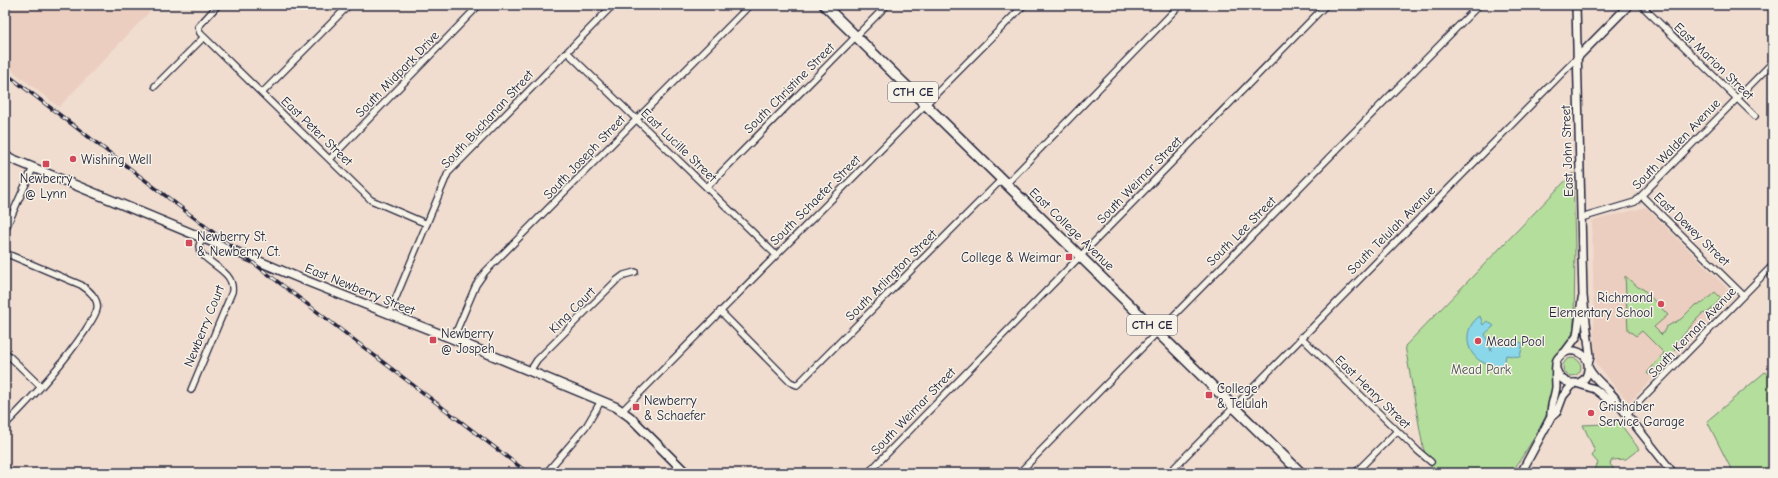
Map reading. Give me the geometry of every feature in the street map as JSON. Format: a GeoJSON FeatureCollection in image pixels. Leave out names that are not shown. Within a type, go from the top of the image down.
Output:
{"type":"FeatureCollection","features":[{"type":"Feature","properties":{"kind":"main road","name":"East College Avenue"},"geometry":{"type":"LineString","coordinates":[[824,5],[1158,331],[1301,473]]}},
{"type":"Feature","properties":{"kind":"main road","name":"East Newberry Street"},"geometry":{"type":"LineString","coordinates":[[5,156],[601,401],[622,411],[686,473]]}},
{"type":"Feature","properties":{"kind":"street"},"geometry":{"type":"LineString","coordinates":[[155,86],[204,37],[200,33],[198,27],[218,5]]}},
{"type":"Feature","properties":{"kind":"street"},"geometry":{"type":"LineString","coordinates":[[262,93],[348,5]]}},
{"type":"Feature","properties":{"kind":"street","name":"South Midpark Drive"},"geometry":{"type":"LineString","coordinates":[[330,159],[479,5]]}},
{"type":"Feature","properties":{"kind":"street","name":"South Buchanan Street"},"geometry":{"type":"LineString","coordinates":[[389,314],[448,173],[613,5]]}},
{"type":"Feature","properties":{"kind":"street","name":"South Joseph Street"},"geometry":{"type":"LineString","coordinates":[[453,339],[476,286],[485,272],[750,5]]}},
{"type":"Feature","properties":{"kind":"street","name":"South Christine Street"},"geometry":{"type":"LineString","coordinates":[[707,187],[887,5]]}},
{"type":"Feature","properties":{"kind":"street","name":"South Schaefer Street"},"geometry":{"type":"LineString","coordinates":[[622,411],[1024,5]]}},
{"type":"Feature","properties":{"kind":"street","name":"South Arlington Street"},"geometry":{"type":"LineString","coordinates":[[720,312],[794,384],[801,382],[1180,5]]}},
{"type":"Feature","properties":{"kind":"street","name":"South Weimar Street"},"geometry":{"type":"LineString","coordinates":[[868,473],[1326,5]]}},
{"type":"Feature","properties":{"kind":"street","name":"South Lee Street"},"geometry":{"type":"LineString","coordinates":[[1019,473],[1479,5]]}},
{"type":"Feature","properties":{"kind":"street","name":"East John Street"},"geometry":{"type":"LineString","coordinates":[[1576,5],[1583,296],[1590,356],[1588,367]]}},
{"type":"Feature","properties":{"kind":"street","name":"South Telulah Avenue"},"geometry":{"type":"LineString","coordinates":[[1169,473],[1629,5]]}},
{"type":"Feature","properties":{"kind":"street","name":"East Marion Street"},"geometry":{"type":"LineString","coordinates":[[1641,5],[1755,116]]}},
{"type":"Feature","properties":{"kind":"street","name":"East Peter Street"},"geometry":{"type":"LineString","coordinates":[[204,37],[372,200],[427,224]]}},
{"type":"Feature","properties":{"kind":"street","name":"East Lucille Street"},"geometry":{"type":"LineString","coordinates":[[567,52],[776,255]]}},
{"type":"Feature","properties":{"kind":"street","name":"South Walden Avenue"},"geometry":{"type":"LineString","coordinates":[[1581,218],[1631,204],[1642,196],[1773,62]]}},
{"type":"Feature","properties":{"kind":"street"},"geometry":{"type":"LineString","coordinates":[[5,230],[33,168]]}},
{"type":"Feature","properties":{"kind":"street","name":"East Dewey Street"},"geometry":{"type":"LineString","coordinates":[[1642,196],[1743,295]]}},
{"type":"Feature","properties":{"kind":"street","name":"Newberry Court"},"geometry":{"type":"LineString","coordinates":[[191,390],[232,292],[233,285],[226,274],[200,252],[199,246],[202,237]]}},
{"type":"Feature","properties":{"kind":"street"},"geometry":{"type":"LineString","coordinates":[[5,253],[81,285],[90,292],[96,301],[97,308],[94,318],[41,387],[5,425]]}},
{"type":"Feature","properties":{"kind":"street","name":"South Kernan Avenue"},"geometry":{"type":"LineString","coordinates":[[1627,414],[1773,265]]}},
{"type":"Feature","properties":{"kind":"street","name":"King Court"},"geometry":{"type":"LineString","coordinates":[[530,371],[537,360],[616,281],[624,275],[635,272]]}},
{"type":"Feature","properties":{"kind":"street","name":"East John Street"},"geometry":{"type":"LineString","coordinates":[[1565,352],[1577,336],[1579,311],[1583,296]]}},
{"type":"Feature","properties":{"kind":"street","name":"East Henry Street"},"geometry":{"type":"LineString","coordinates":[[1301,337],[1431,462]]}},
{"type":"Feature","properties":{"kind":"street"},"geometry":{"type":"LineString","coordinates":[[1551,417],[1550,410],[1556,387],[1557,359],[1565,352],[1575,350],[1580,352],[1587,359],[1588,367],[1594,379],[1613,395],[1673,473]]}},
{"type":"Feature","properties":{"kind":"street"},"geometry":{"type":"LineString","coordinates":[[5,352],[41,387]]}},
{"type":"Feature","properties":{"kind":"street"},"geometry":{"type":"LineString","coordinates":[[1521,473],[1551,417],[1557,412],[1563,396],[1575,383],[1584,378],[1588,367]]}},
{"type":"Feature","properties":{"kind":"street"},"geometry":{"type":"LineString","coordinates":[[1556,369],[1557,374],[1564,382],[1575,383],[1595,389],[1612,403],[1620,406]]}},
{"type":"Feature","properties":{"kind":"street"},"geometry":{"type":"LineString","coordinates":[[546,473],[587,424],[601,401]]}},
{"type":"Feature","properties":{"kind":"street"},"geometry":{"type":"LineString","coordinates":[[1355,473],[1397,430]]}},
{"type":"Feature","properties":{"kind":"shaded area"},"geometry":{"type":"Polygon","coordinates":[[[5,5],[156,5],[59,107],[5,65],[5,5]]]}},
{"type":"Feature","properties":{"kind":"shaded area","name":"Richmond Elementary School"},"geometry":{"type":"Polygon","coordinates":[[[1646,207],[1732,293],[1733,297],[1629,403],[1596,364],[1592,221],[1646,207]]]}},
{"type":"Feature","properties":{"kind":"green space","name":"Mead Park"},"geometry":{"type":"Polygon","coordinates":[[[1573,173],[1575,249],[1574,328],[1570,339],[1557,353],[1553,362],[1552,396],[1546,416],[1512,473],[1437,473],[1428,463],[1423,447],[1405,346],[1573,173]]]}},
{"type":"Feature","properties":{"kind":"green space"},"geometry":{"type":"Polygon","coordinates":[[[1625,276],[1638,287],[1643,289],[1668,315],[1654,327],[1662,335],[1666,327],[1681,319],[1695,305],[1703,303],[1715,292],[1721,298],[1709,312],[1702,314],[1696,320],[1673,347],[1675,350],[1649,375],[1647,373],[1664,353],[1642,331],[1636,336],[1628,330],[1625,276]]]}},
{"type":"Feature","properties":{"kind":"green space"},"geometry":{"type":"Polygon","coordinates":[[[1572,358],[1578,361],[1581,367],[1578,373],[1572,376],[1566,373],[1563,367],[1566,361],[1572,358]]]}},
{"type":"Feature","properties":{"kind":"green space"},"geometry":{"type":"Polygon","coordinates":[[[1765,372],[1773,378],[1773,473],[1733,473],[1707,421],[1765,372]]]}},
{"type":"Feature","properties":{"kind":"green space"},"geometry":{"type":"Polygon","coordinates":[[[1616,418],[1639,449],[1626,459],[1612,460],[1610,464],[1617,473],[1593,473],[1598,463],[1592,456],[1595,451],[1583,425],[1604,424],[1616,418]]]}},
{"type":"Feature","properties":{"kind":"water","name":"Mead Pool"},"geometry":{"type":"Polygon","coordinates":[[[1480,316],[1483,325],[1487,321],[1494,326],[1485,334],[1491,351],[1494,338],[1523,343],[1520,357],[1506,355],[1504,367],[1493,366],[1476,358],[1469,346],[1468,333],[1474,321],[1480,316]]]}},
{"type":"Feature","properties":{"kind":"railway"},"geometry":{"type":"LineString","coordinates":[[5,73],[528,473]]}},
{"type":"Feature","properties":{"kind":"place","name":"Wishing Well"},"geometry":{"type":"Point","coordinates":[73,159]}},
{"type":"Feature","properties":{"kind":"place","name":"Newberry @ Lynn"},"geometry":{"type":"Point","coordinates":[46,164]}},
{"type":"Feature","properties":{"kind":"place","name":"Newberry St. & Newberry Ct."},"geometry":{"type":"Point","coordinates":[189,243]}},
{"type":"Feature","properties":{"kind":"place","name":"College & Weimar"},"geometry":{"type":"Point","coordinates":[1069,257]}},
{"type":"Feature","properties":{"kind":"place","name":"Richmond Elementary School"},"geometry":{"type":"Point","coordinates":[1661,304]}},
{"type":"Feature","properties":{"kind":"place","name":"Newberry @ Jospeh"},"geometry":{"type":"Point","coordinates":[433,340]}},
{"type":"Feature","properties":{"kind":"place","name":"Mead Pool"},"geometry":{"type":"Point","coordinates":[1478,341]}},
{"type":"Feature","properties":{"kind":"place","name":"College & Telulah"},"geometry":{"type":"Point","coordinates":[1209,395]}},
{"type":"Feature","properties":{"kind":"place","name":"Newberry & Schaefer"},"geometry":{"type":"Point","coordinates":[636,407]}},
{"type":"Feature","properties":{"kind":"place","name":"Grishaber Service Garage"},"geometry":{"type":"Point","coordinates":[1591,413]}}]}
